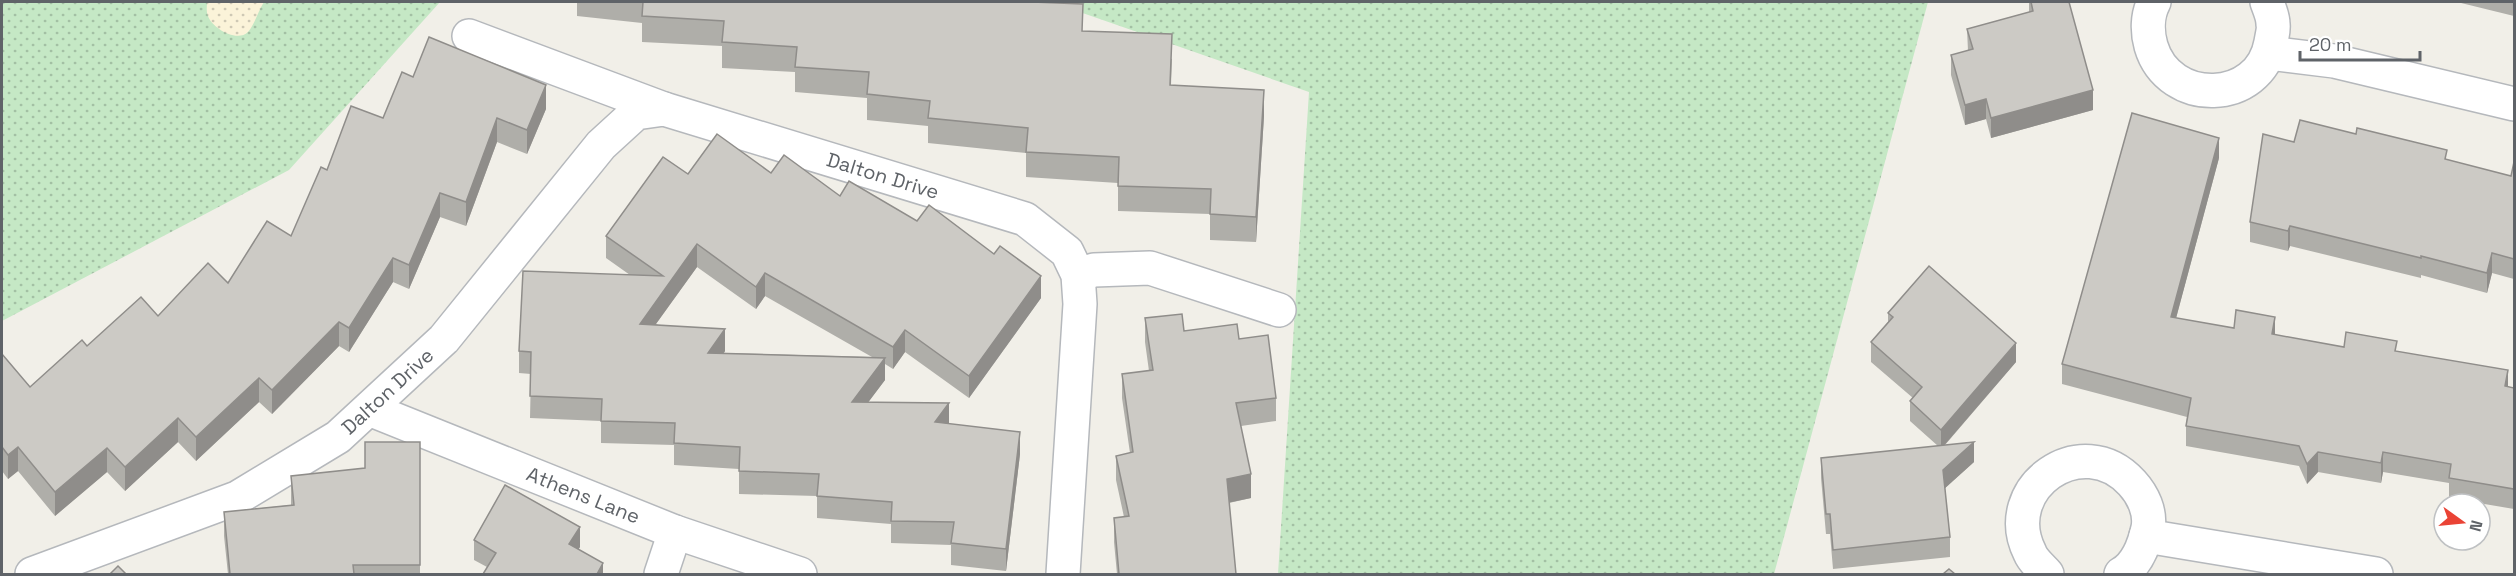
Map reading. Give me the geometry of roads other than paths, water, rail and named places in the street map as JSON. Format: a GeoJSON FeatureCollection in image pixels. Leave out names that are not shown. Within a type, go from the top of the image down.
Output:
{"type":"FeatureCollection","features":[{"type":"Feature","properties":{"kind":"street"},"geometry":{"type":"LineString","coordinates":[[2154,2],[2147,32],[2155,59],[2174,80],[2200,91],[2228,90],[2252,76],[2269,53],[2274,24],[2267,2]]}},
{"type":"Feature","properties":{"kind":"street","name":"Dalton Drive"},"geometry":{"type":"LineString","coordinates":[[469,36],[664,109],[1025,219],[1067,252],[1078,275],[1080,304],[1063,574]]}},
{"type":"Feature","properties":{"kind":"street"},"geometry":{"type":"LineString","coordinates":[[2269,53],[2334,61],[2514,104]]}},
{"type":"Feature","properties":{"kind":"street","name":"Dalton Drive"},"geometry":{"type":"LineString","coordinates":[[32,574],[237,498],[338,437],[444,339],[601,145],[636,113],[664,109]]}},
{"type":"Feature","properties":{"kind":"street"},"geometry":{"type":"LineString","coordinates":[[1078,275],[1094,270],[1150,268],[1279,310]]}},
{"type":"Feature","properties":{"kind":"street","name":"Athens Lane"},"geometry":{"type":"LineString","coordinates":[[369,409],[675,532],[800,574]]}},
{"type":"Feature","properties":{"kind":"street"},"geometry":{"type":"LineString","coordinates":[[2048,574],[2030,554],[2022,527],[2027,499],[2043,476],[2068,462],[2097,460],[2122,472],[2141,492],[2149,520],[2144,548],[2127,571],[2121,574]]}},
{"type":"Feature","properties":{"kind":"street"},"geometry":{"type":"LineString","coordinates":[[661,574],[675,532]]}},
{"type":"Feature","properties":{"kind":"street"},"geometry":{"type":"LineString","coordinates":[[2146,536],[2376,574]]}}]}
